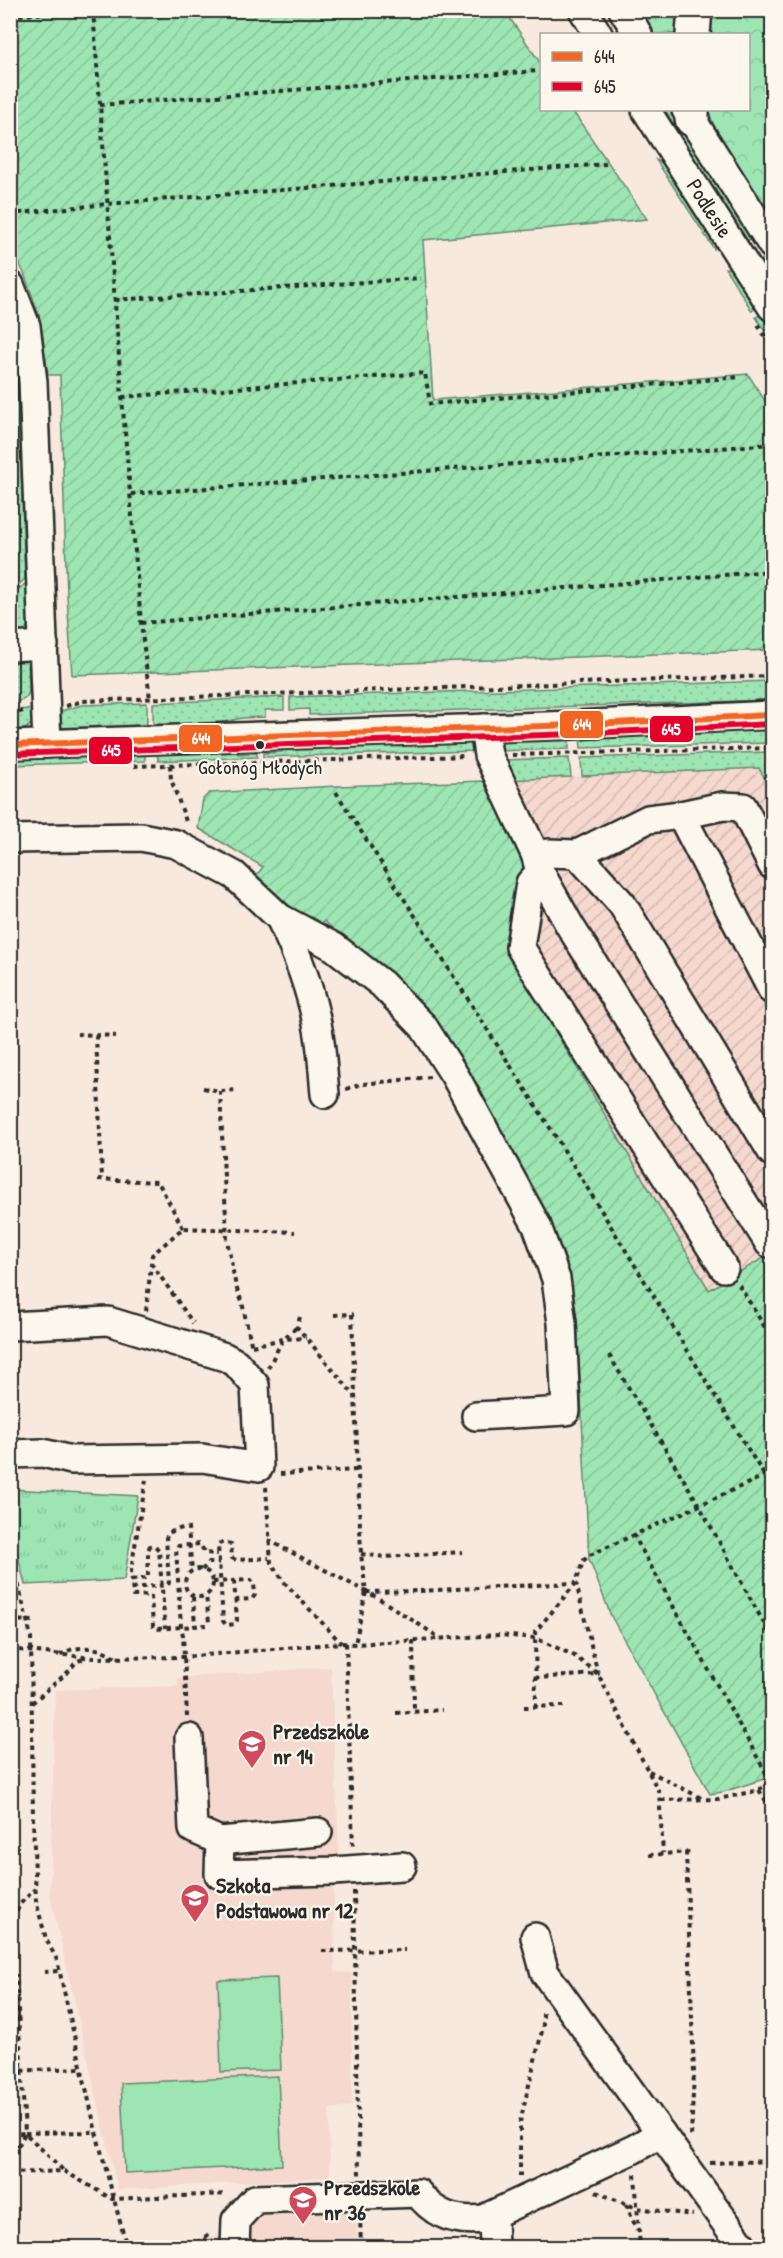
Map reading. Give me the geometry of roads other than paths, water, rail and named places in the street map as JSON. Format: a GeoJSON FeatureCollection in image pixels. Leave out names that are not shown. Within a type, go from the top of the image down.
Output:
{"type":"FeatureCollection","features":[{"type":"Feature","properties":{"kind":"highway"},"geometry":{"type":"LineString","coordinates":[[693,33],[695,10]]}},
{"type":"Feature","properties":{"kind":"street"},"geometry":{"type":"LineString","coordinates":[[582,10],[597,33]]}},
{"type":"Feature","properties":{"kind":"street"},"geometry":{"type":"LineString","coordinates":[[623,10],[637,33]]}},
{"type":"Feature","properties":{"kind":"street","name":"Podlesie"},"geometry":{"type":"LineString","coordinates":[[647,111],[772,308]]}},
{"type":"Feature","properties":{"kind":"street","name":"Podlesie"},"geometry":{"type":"LineString","coordinates":[[690,112],[771,243]]}},
{"type":"Feature","properties":{"kind":"street"},"geometry":{"type":"LineString","coordinates":[[741,258],[771,243]]}},
{"type":"Feature","properties":{"kind":"street"},"geometry":{"type":"LineString","coordinates":[[10,285],[26,326],[30,349],[44,645],[46,744]]}},
{"type":"Feature","properties":{"kind":"street"},"geometry":{"type":"LineString","coordinates":[[10,647],[44,645]]}},
{"type":"Feature","properties":{"kind":"street"},"geometry":{"type":"LineString","coordinates":[[10,745],[772,715]]}},
{"type":"Feature","properties":{"kind":"street"},"geometry":{"type":"LineString","coordinates":[[484,728],[488,755],[538,864],[570,926],[770,1243]]}},
{"type":"Feature","properties":{"kind":"street"},"geometry":{"type":"LineString","coordinates":[[731,1277],[520,947],[530,882],[538,864],[548,853],[577,854],[648,819],[723,806],[743,807],[772,865]]}},
{"type":"Feature","properties":{"kind":"street"},"geometry":{"type":"LineString","coordinates":[[681,815],[772,990]]}},
{"type":"Feature","properties":{"kind":"street"},"geometry":{"type":"LineString","coordinates":[[10,839],[141,837],[176,844],[234,875],[280,918],[334,947],[382,984],[423,1026],[455,1076],[537,1226],[556,1279],[562,1323],[566,1411],[476,1416]]}},
{"type":"Feature","properties":{"kind":"street"},"geometry":{"type":"LineString","coordinates":[[577,854],[622,904],[772,1152]]}},
{"type":"Feature","properties":{"kind":"street"},"geometry":{"type":"LineString","coordinates":[[280,918],[295,950],[319,1030],[325,1095]]}},
{"type":"Feature","properties":{"kind":"street"},"geometry":{"type":"LineString","coordinates":[[10,1326],[108,1321],[211,1352],[236,1363],[255,1385],[262,1471],[202,1458],[71,1460],[43,1453],[10,1454]]}},
{"type":"Feature","properties":{"kind":"street"},"geometry":{"type":"LineString","coordinates":[[189,1738],[193,1829],[220,1841],[318,1832]]}},
{"type":"Feature","properties":{"kind":"street"},"geometry":{"type":"LineString","coordinates":[[220,1841],[219,1874],[354,1870],[402,1866]]}},
{"type":"Feature","properties":{"kind":"street"},"geometry":{"type":"LineString","coordinates":[[536,1937],[545,1974],[744,2247]]}},
{"type":"Feature","properties":{"kind":"street"},"geometry":{"type":"LineString","coordinates":[[235,2247],[236,2220],[255,2199],[418,2193],[431,2208],[448,2217],[472,2220],[493,2215],[634,2149],[661,2133]]}},
{"type":"Feature","properties":{"kind":"street"},"geometry":{"type":"LineString","coordinates":[[493,2215],[494,2247]]}},
{"type":"Feature","properties":{"kind":"place","name":"Gołonóg Młodych"},"geometry":{"type":"Point","coordinates":[260,745]}},
{"type":"Feature","properties":{"kind":"place","name":"Przedszkole nr 14"},"geometry":{"type":"Point","coordinates":[252,1770]}},
{"type":"Feature","properties":{"kind":"place","name":"Szkoła Podstawowa nr 12"},"geometry":{"type":"Point","coordinates":[195,1924]}},
{"type":"Feature","properties":{"kind":"place","name":"Przedszkole nr 36"},"geometry":{"type":"Point","coordinates":[303,2226]}}]}
